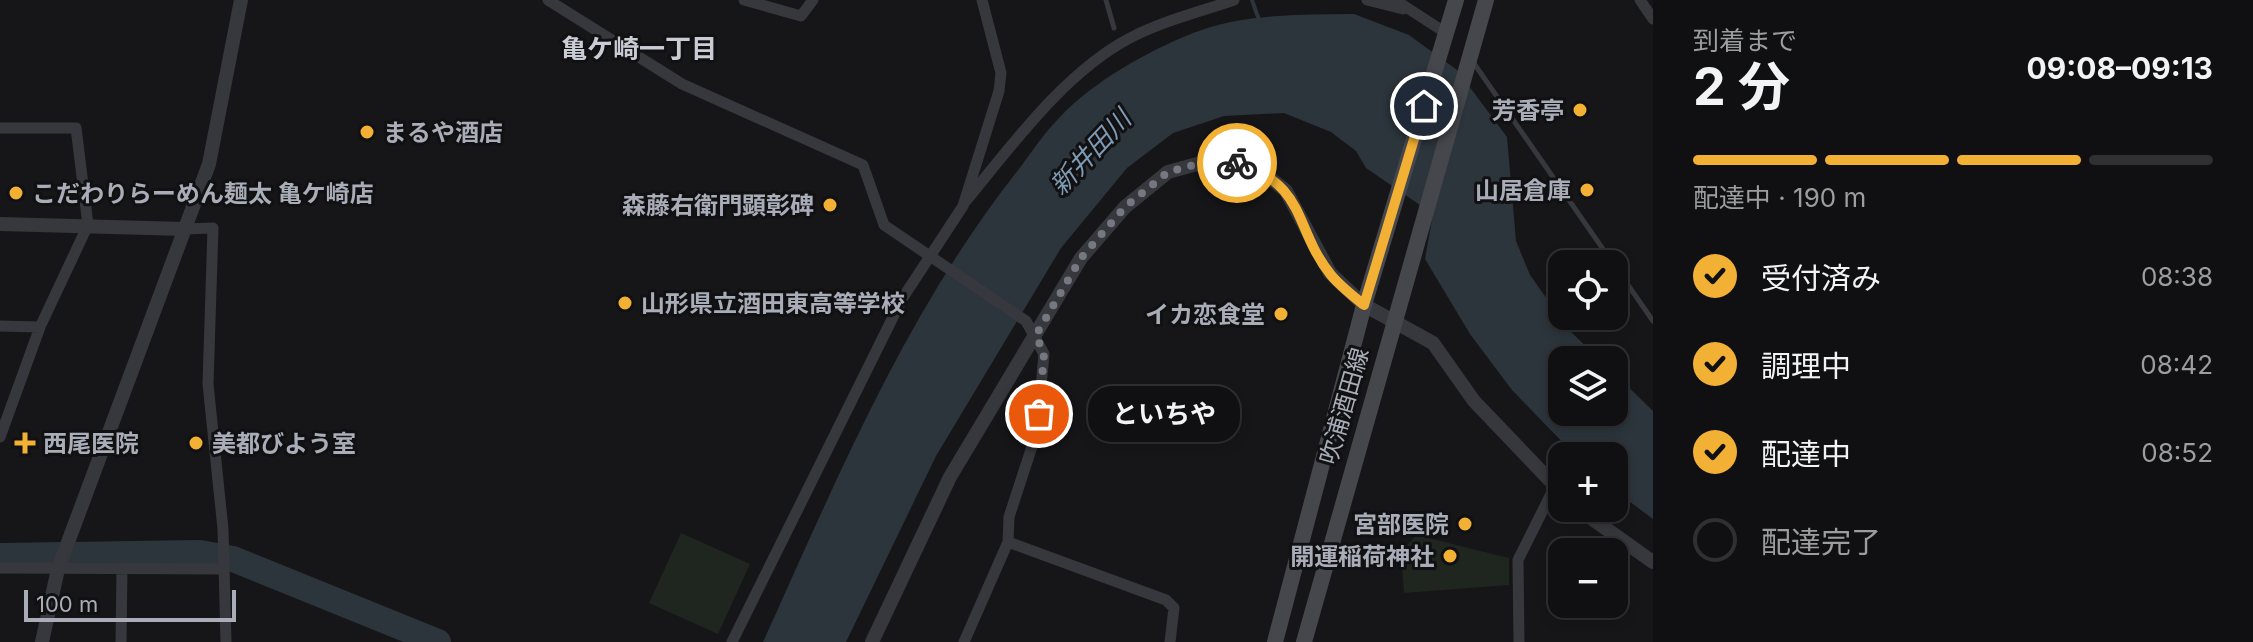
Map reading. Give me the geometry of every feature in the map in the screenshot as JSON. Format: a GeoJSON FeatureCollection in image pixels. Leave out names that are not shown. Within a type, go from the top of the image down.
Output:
{"type":"FeatureCollection","features":[{"type":"Feature","properties":{"kind":"main road","name":"吹浦酒田線"},"geometry":{"type":"LineString","coordinates":[[1275,642],[1364,305],[1456,0]]}},
{"type":"Feature","properties":{"kind":"main road","name":"吹浦酒田線"},"geometry":{"type":"LineString","coordinates":[[1304,642],[1486,0]]}},
{"type":"Feature","properties":{"kind":"street"},"geometry":{"type":"LineString","coordinates":[[42,642],[58,569],[209,164],[241,0]]}},
{"type":"Feature","properties":{"kind":"street"},"geometry":{"type":"LineString","coordinates":[[548,0],[682,84],[863,165],[884,225],[1026,321],[1036,335],[1044,354],[1037,431],[1009,517],[1008,542],[964,642]]}},
{"type":"Feature","properties":{"kind":"street"},"geometry":{"type":"LineString","coordinates":[[744,0],[801,16],[813,0]]}},
{"type":"Feature","properties":{"kind":"street"},"geometry":{"type":"LineString","coordinates":[[963,206],[999,91],[1001,73],[982,0]]}},
{"type":"Feature","properties":{"kind":"street"},"geometry":{"type":"LineString","coordinates":[[732,642],[902,299],[963,206],[1033,119],[1096,61],[1131,37],[1234,0]]}},
{"type":"Feature","properties":{"kind":"street"},"geometry":{"type":"LineString","coordinates":[[1367,0],[1408,10]]}},
{"type":"Feature","properties":{"kind":"street"},"geometry":{"type":"LineString","coordinates":[[1395,0],[1444,41]]}},
{"type":"Feature","properties":{"kind":"street"},"geometry":{"type":"LineString","coordinates":[[1640,0],[1653,19]]}},
{"type":"Feature","properties":{"kind":"street"},"geometry":{"type":"LineString","coordinates":[[0,128],[76,128],[88,225],[40,327],[1,434]]}},
{"type":"Feature","properties":{"kind":"street"},"geometry":{"type":"LineString","coordinates":[[872,642],[950,477],[1081,258],[1125,207],[1168,172],[1208,161],[1239,163],[1265,174],[1286,191],[1330,273],[1364,305],[1393,324],[1433,343],[1474,401],[1548,479]]}},
{"type":"Feature","properties":{"kind":"street"},"geometry":{"type":"LineString","coordinates":[[0,224],[213,228],[208,384],[224,569],[226,642]]}},
{"type":"Feature","properties":{"kind":"street"},"geometry":{"type":"LineString","coordinates":[[0,326],[40,327]]}},
{"type":"Feature","properties":{"kind":"street"},"geometry":{"type":"LineString","coordinates":[[1519,642],[1518,560],[1548,508]]}},
{"type":"Feature","properties":{"kind":"street"},"geometry":{"type":"LineString","coordinates":[[1597,522],[1653,562]]}},
{"type":"Feature","properties":{"kind":"street"},"geometry":{"type":"LineString","coordinates":[[1008,542],[1166,600],[1174,608],[1170,642]]}},
{"type":"Feature","properties":{"kind":"street"},"geometry":{"type":"LineString","coordinates":[[0,568],[224,569]]}},
{"type":"Feature","properties":{"kind":"street"},"geometry":{"type":"LineString","coordinates":[[121,642],[122,569]]}},
{"type":"Feature","properties":{"kind":"lane"},"geometry":{"type":"LineString","coordinates":[[1106,0],[1114,28]]}},
{"type":"Feature","properties":{"kind":"lane"},"geometry":{"type":"LineString","coordinates":[[1468,64],[1653,321]]}},
{"type":"Feature","properties":{"kind":"shaded area"},"geometry":{"type":"Polygon","coordinates":[[[681,533],[750,564],[718,634],[649,603],[681,533]]]}},
{"type":"Feature","properties":{"kind":"shaded area"},"geometry":{"type":"Polygon","coordinates":[[[1416,535],[1509,558],[1509,585],[1404,593],[1401,553],[1416,535]]]}},
{"type":"Feature","properties":{"kind":"water","name":"新井田川"},"geometry":{"type":"Polygon","coordinates":[[[1354,14],[1409,35],[1457,70],[1507,137],[1516,241],[1530,275],[1548,300],[1548,330],[1569,330],[1586,346],[1548,346],[1548,426],[1628,426],[1628,387],[1653,411],[1653,519],[1628,500],[1628,442],[1562,442],[1512,390],[1470,334],[1425,259],[1433,214],[1366,168],[1356,151],[1331,132],[1284,113],[1224,116],[1173,133],[1127,168],[1061,248],[936,456],[846,642],[763,642],[846,460],[906,342],[975,228],[1054,124],[1089,91],[1157,49],[1212,26],[1252,18],[1354,14]]]}},
{"type":"Feature","properties":{"kind":"waterway"},"geometry":{"type":"LineString","coordinates":[[1252,0],[1259,20]]}},
{"type":"Feature","properties":{"kind":"waterway"},"geometry":{"type":"LineString","coordinates":[[0,556],[200,553],[233,559],[438,642]]}},
{"type":"Feature","properties":{"kind":"way so far"},"geometry":{"type":"LineString","coordinates":[[1039,414],[1044,354],[1036,335],[1081,258],[1125,207],[1168,172],[1208,161],[1237,163]]}},
{"type":"Feature","properties":{"kind":"place","name":"芳香亭"},"geometry":{"type":"Point","coordinates":[1580,110]}},
{"type":"Feature","properties":{"kind":"place","name":"まるや酒店"},"geometry":{"type":"Point","coordinates":[367,132]}},
{"type":"Feature","properties":{"kind":"place","name":"山居倉庫"},"geometry":{"type":"Point","coordinates":[1587,190]}},
{"type":"Feature","properties":{"kind":"place","name":"こだわりらーめん麺太 亀ケ崎店"},"geometry":{"type":"Point","coordinates":[16,193]}},
{"type":"Feature","properties":{"kind":"place","name":"森藤右衛門顕彰碑"},"geometry":{"type":"Point","coordinates":[830,205]}},
{"type":"Feature","properties":{"kind":"place","name":"山形県立酒田東高等学校"},"geometry":{"type":"Point","coordinates":[625,303]}},
{"type":"Feature","properties":{"kind":"place","name":"イカ恋食堂"},"geometry":{"type":"Point","coordinates":[1281,314]}},
{"type":"Feature","properties":{"kind":"place","name":"といちや"},"geometry":{"type":"Point","coordinates":[1039,414]}},
{"type":"Feature","properties":{"kind":"place","name":"西尾医院"},"geometry":{"type":"Point","coordinates":[25,443]}},
{"type":"Feature","properties":{"kind":"place","name":"美都びよう室"},"geometry":{"type":"Point","coordinates":[196,443]}},
{"type":"Feature","properties":{"kind":"place","name":"宮部医院"},"geometry":{"type":"Point","coordinates":[1465,524]}},
{"type":"Feature","properties":{"kind":"place","name":"開運稲荷神社"},"geometry":{"type":"Point","coordinates":[1450,556]}},
{"type":"Feature","properties":{"kind":"district","name":"亀ケ崎一丁目"},"geometry":{"type":"Point","coordinates":[639,48]}},
{"type":"Feature","properties":{"kind":"route"},"geometry":{"type":"LineString","coordinates":[[1237,163],[1265,174],[1286,191],[1330,273],[1364,305],[1424,106]]}}]}
